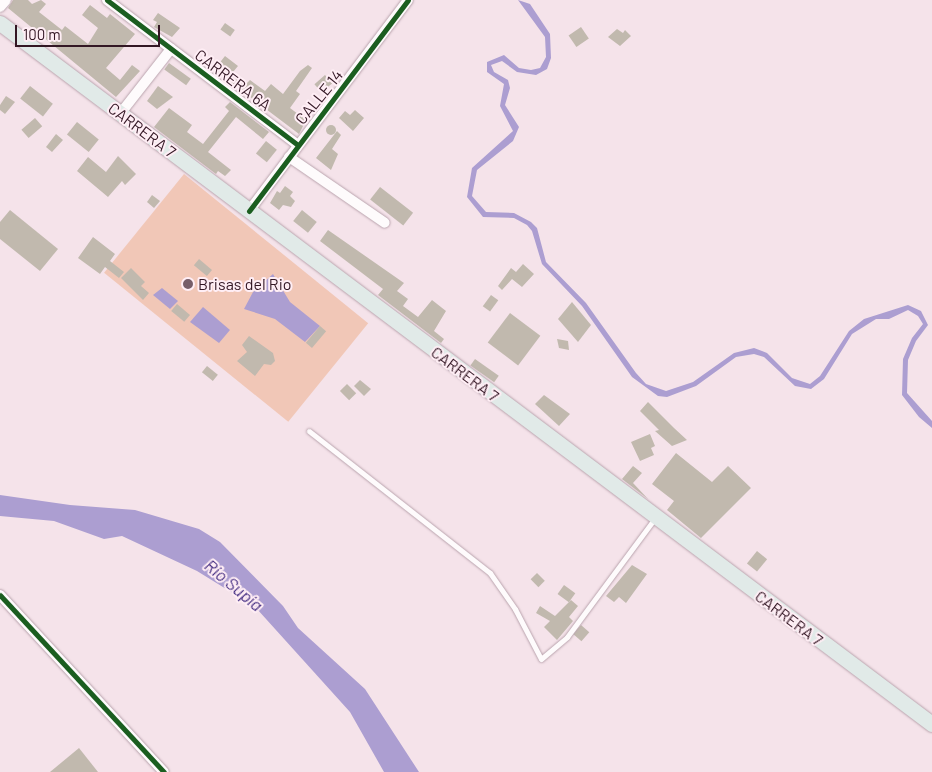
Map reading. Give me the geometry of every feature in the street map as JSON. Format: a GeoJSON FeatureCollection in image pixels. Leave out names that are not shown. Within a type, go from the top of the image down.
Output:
{"type":"FeatureCollection","features":[{"type":"Feature","properties":{"kind":"main road","name":"CARRERA 7"},"geometry":{"type":"LineString","coordinates":[[0,23],[655,518],[932,724]]}},
{"type":"Feature","properties":{"kind":"street"},"geometry":{"type":"LineString","coordinates":[[0,7],[6,0]]}},
{"type":"Feature","properties":{"kind":"street","name":"CARRERA 6A"},"geometry":{"type":"LineString","coordinates":[[107,0],[297,144]]}},
{"type":"Feature","properties":{"kind":"street","name":"CALLE 14"},"geometry":{"type":"LineString","coordinates":[[249,210],[297,144],[367,58],[408,0]]}},
{"type":"Feature","properties":{"kind":"street"},"geometry":{"type":"LineString","coordinates":[[120,114],[171,49]]}},
{"type":"Feature","properties":{"kind":"street"},"geometry":{"type":"LineString","coordinates":[[289,157],[385,223]]}},
{"type":"Feature","properties":{"kind":"street"},"geometry":{"type":"LineString","coordinates":[[0,595],[164,772]]}},
{"type":"Feature","properties":{"kind":"lane"},"geometry":{"type":"LineString","coordinates":[[309,431],[490,573],[515,608],[541,659],[567,638],[655,518]]}},
{"type":"Feature","properties":{"kind":"shaded area"},"geometry":{"type":"Polygon","coordinates":[[[184,174],[368,323],[288,422],[104,273],[184,174]]]}},
{"type":"Feature","properties":{"kind":"water"},"geometry":{"type":"Polygon","coordinates":[[[518,0],[530,4],[550,34],[551,58],[547,69],[536,75],[517,72],[502,61],[491,65],[494,72],[508,80],[510,88],[505,105],[519,127],[513,141],[477,170],[472,196],[486,212],[514,213],[531,222],[537,228],[546,262],[586,303],[646,384],[666,391],[693,382],[734,353],[754,348],[767,353],[792,378],[810,384],[820,376],[849,331],[864,319],[908,305],[921,311],[928,325],[916,341],[908,360],[907,393],[932,421],[932,428],[919,417],[902,395],[903,359],[912,338],[923,324],[918,316],[908,310],[889,319],[876,319],[852,334],[824,379],[811,389],[795,386],[764,357],[754,354],[736,357],[696,386],[667,397],[658,396],[632,377],[582,306],[542,264],[532,231],[527,225],[514,218],[483,217],[467,197],[472,168],[513,131],[500,106],[504,84],[487,72],[487,62],[504,55],[519,68],[531,70],[540,68],[546,57],[545,37],[518,0]]]}},
{"type":"Feature","properties":{"kind":"water"},"geometry":{"type":"Polygon","coordinates":[[[273,274],[290,302],[320,326],[305,342],[275,319],[244,309],[253,292],[273,274]]]}},
{"type":"Feature","properties":{"kind":"water"},"geometry":{"type":"Polygon","coordinates":[[[162,288],[178,301],[170,309],[153,295],[162,288]]]}},
{"type":"Feature","properties":{"kind":"water"},"geometry":{"type":"Polygon","coordinates":[[[203,307],[230,330],[219,343],[190,322],[203,307]]]}},
{"type":"Feature","properties":{"kind":"water","name":"Río Supía"},"geometry":{"type":"Polygon","coordinates":[[[0,495],[70,505],[135,510],[199,529],[220,542],[283,606],[298,628],[365,689],[419,772],[384,772],[350,712],[257,609],[244,600],[197,571],[122,536],[104,539],[54,521],[0,516],[0,495]]]}},
{"type":"Feature","properties":{"kind":"building"},"geometry":{"type":"Polygon","coordinates":[[[13,0],[28,0],[32,4],[41,0],[46,4],[39,12],[62,30],[65,26],[88,44],[98,28],[82,15],[90,5],[107,18],[110,14],[135,34],[106,68],[120,80],[132,65],[140,71],[116,97],[8,8],[13,0]]]}},
{"type":"Feature","properties":{"kind":"building"},"geometry":{"type":"Polygon","coordinates":[[[158,13],[180,28],[172,37],[154,27],[157,22],[153,20],[158,13]]]}},
{"type":"Feature","properties":{"kind":"building"},"geometry":{"type":"Polygon","coordinates":[[[225,23],[235,30],[230,36],[220,30],[225,23]]]}},
{"type":"Feature","properties":{"kind":"building"},"geometry":{"type":"Polygon","coordinates":[[[581,27],[589,39],[576,47],[569,35],[581,27]]]}},
{"type":"Feature","properties":{"kind":"building"},"geometry":{"type":"Polygon","coordinates":[[[617,29],[623,33],[625,30],[631,36],[620,46],[608,37],[617,29]]]}},
{"type":"Feature","properties":{"kind":"building"},"geometry":{"type":"Polygon","coordinates":[[[225,56],[238,66],[233,72],[247,83],[250,80],[265,91],[271,84],[283,94],[300,71],[308,65],[312,68],[296,91],[300,94],[290,108],[306,120],[299,134],[214,70],[225,56]]]}},
{"type":"Feature","properties":{"kind":"building"},"geometry":{"type":"Polygon","coordinates":[[[169,63],[191,79],[186,85],[164,69],[169,63]]]}},
{"type":"Feature","properties":{"kind":"building"},"geometry":{"type":"Polygon","coordinates":[[[325,75],[332,83],[322,92],[314,84],[325,75]]]}},
{"type":"Feature","properties":{"kind":"building"},"geometry":{"type":"Polygon","coordinates":[[[30,86],[53,104],[43,116],[20,99],[30,86]]]}},
{"type":"Feature","properties":{"kind":"building"},"geometry":{"type":"Polygon","coordinates":[[[158,86],[173,97],[157,109],[147,101],[158,86]]]}},
{"type":"Feature","properties":{"kind":"building"},"geometry":{"type":"Polygon","coordinates":[[[6,96],[15,102],[5,114],[0,110],[0,105],[6,96]]]}},
{"type":"Feature","properties":{"kind":"building"},"geometry":{"type":"Polygon","coordinates":[[[230,102],[269,132],[263,139],[236,117],[208,152],[231,170],[225,176],[218,171],[216,174],[154,127],[169,108],[192,125],[187,132],[203,144],[229,111],[225,107],[230,102]]]}},
{"type":"Feature","properties":{"kind":"building"},"geometry":{"type":"Polygon","coordinates":[[[355,110],[364,118],[353,131],[339,118],[345,111],[350,115],[355,110]]]}},
{"type":"Feature","properties":{"kind":"building"},"geometry":{"type":"Polygon","coordinates":[[[35,118],[42,126],[29,138],[21,130],[35,118]]]}},
{"type":"Feature","properties":{"kind":"building"},"geometry":{"type":"Polygon","coordinates":[[[77,122],[99,140],[89,152],[67,134],[77,122]]]}},
{"type":"Feature","properties":{"kind":"building"},"geometry":{"type":"Polygon","coordinates":[[[329,125],[333,125],[336,130],[335,134],[329,135],[326,132],[326,128],[329,125]]]}},
{"type":"Feature","properties":{"kind":"building"},"geometry":{"type":"Polygon","coordinates":[[[337,131],[341,135],[332,149],[338,154],[331,170],[316,158],[337,131]]]}},
{"type":"Feature","properties":{"kind":"building"},"geometry":{"type":"Polygon","coordinates":[[[56,134],[63,140],[52,152],[46,147],[56,134]]]}},
{"type":"Feature","properties":{"kind":"building"},"geometry":{"type":"Polygon","coordinates":[[[266,141],[277,150],[267,162],[256,153],[266,141]]]}},
{"type":"Feature","properties":{"kind":"building"},"geometry":{"type":"Polygon","coordinates":[[[118,156],[136,174],[125,185],[122,181],[108,197],[77,171],[88,157],[106,172],[118,156]]]}},
{"type":"Feature","properties":{"kind":"building"},"geometry":{"type":"Polygon","coordinates":[[[285,186],[293,192],[290,196],[295,201],[291,207],[283,205],[279,210],[270,203],[277,191],[280,193],[285,186]]]}},
{"type":"Feature","properties":{"kind":"building"},"geometry":{"type":"Polygon","coordinates":[[[380,187],[413,213],[403,225],[370,200],[380,187]]]}},
{"type":"Feature","properties":{"kind":"building"},"geometry":{"type":"Polygon","coordinates":[[[152,195],[160,201],[154,208],[147,202],[152,195]]]}},
{"type":"Feature","properties":{"kind":"building"},"geometry":{"type":"Polygon","coordinates":[[[10,210],[58,249],[40,271],[0,239],[0,222],[10,210]]]}},
{"type":"Feature","properties":{"kind":"building"},"geometry":{"type":"Polygon","coordinates":[[[302,210],[317,222],[308,233],[293,221],[302,210]]]}},
{"type":"Feature","properties":{"kind":"building"},"geometry":{"type":"Polygon","coordinates":[[[328,230],[404,283],[397,291],[408,299],[403,306],[418,317],[432,300],[446,311],[434,331],[444,339],[441,343],[378,295],[383,289],[320,241],[328,230]]]}},
{"type":"Feature","properties":{"kind":"building"},"geometry":{"type":"Polygon","coordinates":[[[93,237],[115,254],[110,261],[124,272],[119,278],[105,267],[100,274],[78,258],[93,237]]]}},
{"type":"Feature","properties":{"kind":"building"},"geometry":{"type":"Polygon","coordinates":[[[199,259],[212,270],[207,276],[194,265],[199,259]]]}},
{"type":"Feature","properties":{"kind":"building"},"geometry":{"type":"Polygon","coordinates":[[[523,264],[534,274],[522,287],[512,279],[502,290],[498,286],[511,268],[516,272],[523,264]]]}},
{"type":"Feature","properties":{"kind":"building"},"geometry":{"type":"Polygon","coordinates":[[[131,268],[145,282],[141,286],[149,293],[143,300],[121,278],[131,268]]]}},
{"type":"Feature","properties":{"kind":"building"},"geometry":{"type":"Polygon","coordinates":[[[491,295],[498,300],[490,312],[483,306],[491,295]]]}},
{"type":"Feature","properties":{"kind":"building"},"geometry":{"type":"Polygon","coordinates":[[[572,302],[591,325],[578,342],[558,319],[572,302]]]}},
{"type":"Feature","properties":{"kind":"building"},"geometry":{"type":"Polygon","coordinates":[[[177,304],[190,315],[184,322],[171,311],[177,304]]]}},
{"type":"Feature","properties":{"kind":"building"},"geometry":{"type":"Polygon","coordinates":[[[510,313],[540,336],[518,365],[488,343],[510,313]]]}},
{"type":"Feature","properties":{"kind":"building"},"geometry":{"type":"Polygon","coordinates":[[[320,326],[326,331],[312,348],[306,343],[320,326]]]}},
{"type":"Feature","properties":{"kind":"building"},"geometry":{"type":"Polygon","coordinates":[[[249,336],[273,353],[275,361],[271,365],[264,364],[255,376],[237,361],[247,352],[242,345],[249,336]]]}},
{"type":"Feature","properties":{"kind":"building"},"geometry":{"type":"Polygon","coordinates":[[[557,339],[568,341],[569,350],[559,348],[557,339]]]}},
{"type":"Feature","properties":{"kind":"building"},"geometry":{"type":"Polygon","coordinates":[[[475,359],[499,376],[494,382],[470,366],[475,359]]]}},
{"type":"Feature","properties":{"kind":"building"},"geometry":{"type":"Polygon","coordinates":[[[207,366],[218,375],[213,381],[202,372],[207,366]]]}},
{"type":"Feature","properties":{"kind":"building"},"geometry":{"type":"Polygon","coordinates":[[[360,380],[371,389],[364,396],[354,386],[360,380]]]}},
{"type":"Feature","properties":{"kind":"building"},"geometry":{"type":"Polygon","coordinates":[[[347,384],[356,393],[349,400],[340,391],[347,384]]]}},
{"type":"Feature","properties":{"kind":"building"},"geometry":{"type":"Polygon","coordinates":[[[544,395],[570,414],[559,426],[535,404],[544,395]]]}},
{"type":"Feature","properties":{"kind":"building"},"geometry":{"type":"Polygon","coordinates":[[[648,402],[687,440],[672,446],[655,431],[659,430],[640,411],[648,402]]]}},
{"type":"Feature","properties":{"kind":"building"},"geometry":{"type":"Polygon","coordinates":[[[650,434],[655,446],[651,448],[654,455],[640,461],[631,442],[650,434]]]}},
{"type":"Feature","properties":{"kind":"building"},"geometry":{"type":"Polygon","coordinates":[[[676,453],[712,482],[728,466],[751,488],[701,538],[667,510],[674,501],[652,484],[676,453]]]}},
{"type":"Feature","properties":{"kind":"building"},"geometry":{"type":"Polygon","coordinates":[[[633,466],[642,473],[633,483],[648,499],[622,479],[633,466]]]}},
{"type":"Feature","properties":{"kind":"building"},"geometry":{"type":"Polygon","coordinates":[[[757,551],[767,559],[757,572],[747,563],[757,551]]]}},
{"type":"Feature","properties":{"kind":"building"},"geometry":{"type":"Polygon","coordinates":[[[632,565],[647,574],[626,603],[619,597],[614,602],[606,596],[632,565]]]}},
{"type":"Feature","properties":{"kind":"building"},"geometry":{"type":"Polygon","coordinates":[[[537,573],[545,581],[538,587],[531,579],[537,573]]]}},
{"type":"Feature","properties":{"kind":"building"},"geometry":{"type":"Polygon","coordinates":[[[564,585],[575,593],[569,602],[558,594],[564,585]]]}},
{"type":"Feature","properties":{"kind":"building"},"geometry":{"type":"Polygon","coordinates":[[[571,600],[578,606],[569,617],[573,621],[557,640],[544,627],[550,621],[536,613],[540,606],[555,616],[571,600]]]}},
{"type":"Feature","properties":{"kind":"building"},"geometry":{"type":"Polygon","coordinates":[[[581,625],[589,632],[581,641],[573,634],[581,625]]]}},
{"type":"Feature","properties":{"kind":"building"},"geometry":{"type":"Polygon","coordinates":[[[79,748],[98,772],[50,772],[79,748]]]}},
{"type":"Feature","properties":{"kind":"cycle path"},"geometry":{"type":"LineString","coordinates":[[107,0],[297,144]]}},
{"type":"Feature","properties":{"kind":"cycle path"},"geometry":{"type":"LineString","coordinates":[[249,211],[408,0]]}},
{"type":"Feature","properties":{"kind":"cycle path"},"geometry":{"type":"LineString","coordinates":[[0,595],[164,772]]}},
{"type":"Feature","properties":{"kind":"place","name":"Brisas del Rio"},"geometry":{"type":"Point","coordinates":[188,284]}}]}
